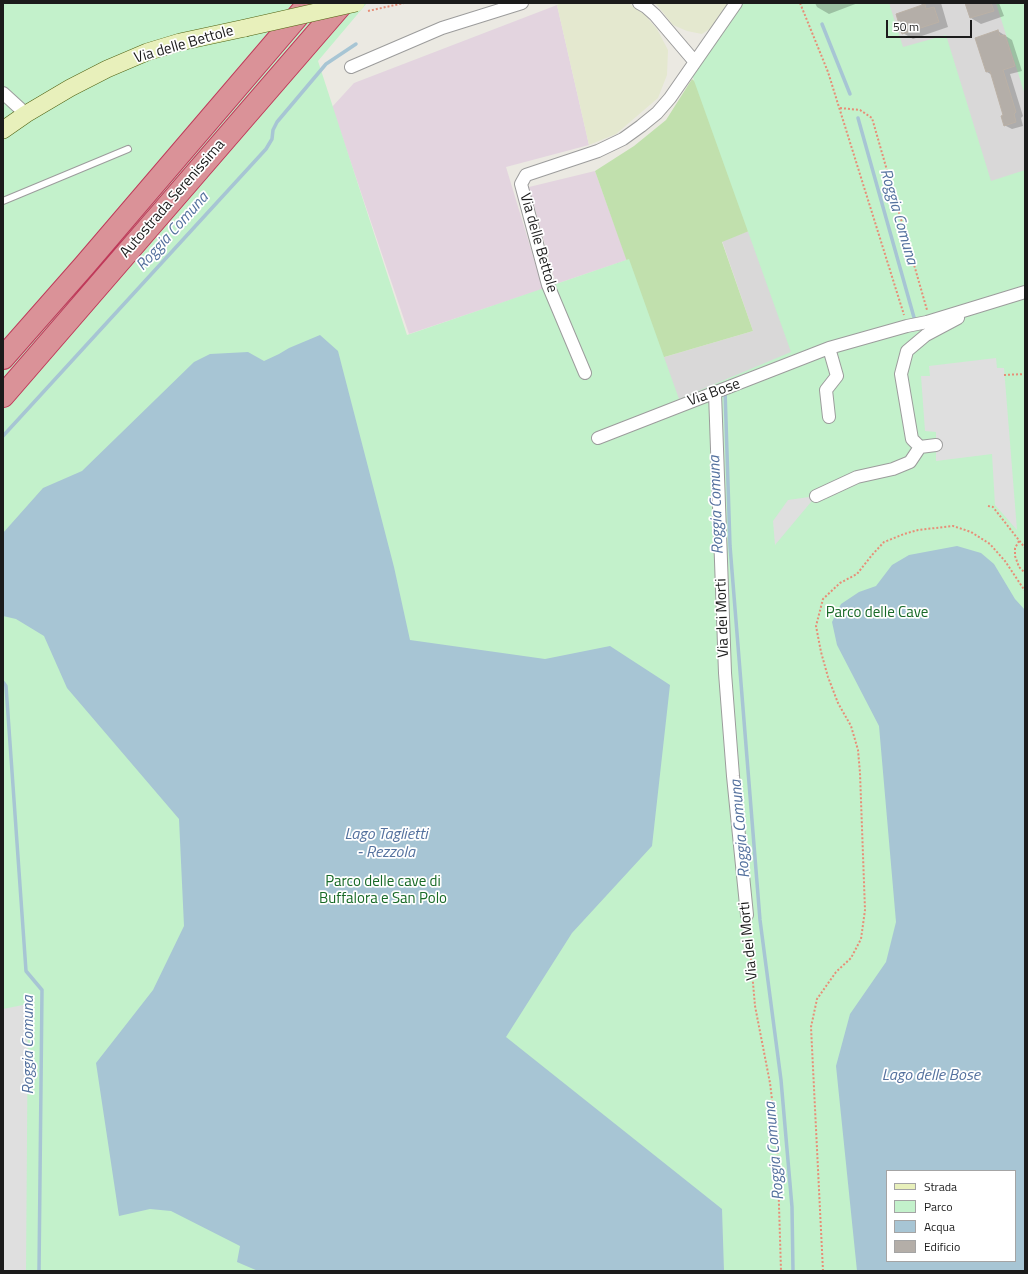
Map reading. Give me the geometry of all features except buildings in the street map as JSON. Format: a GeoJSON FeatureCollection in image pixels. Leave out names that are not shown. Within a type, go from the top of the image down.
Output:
{"type":"FeatureCollection","features":[{"type":"Feature","properties":{"kind":"highway","name":"Autostrada Serenissima"},"geometry":{"type":"LineString","coordinates":[[3,358],[84,266],[309,3]]}},
{"type":"Feature","properties":{"kind":"highway","name":"Autostrada Serenissima"},"geometry":{"type":"LineString","coordinates":[[3,396],[343,3]]}},
{"type":"Feature","properties":{"kind":"main road","name":"Via delle Bettole"},"geometry":{"type":"LineString","coordinates":[[3,130],[26,114],[70,88],[146,52],[180,42],[245,28],[362,7]]}},
{"type":"Feature","properties":{"kind":"street"},"geometry":{"type":"LineString","coordinates":[[351,67],[442,28],[522,3]]}},
{"type":"Feature","properties":{"kind":"street"},"geometry":{"type":"LineString","coordinates":[[639,3],[655,15],[695,62]]}},
{"type":"Feature","properties":{"kind":"street","name":"Via delle Bettole"},"geometry":{"type":"LineString","coordinates":[[585,373],[548,285],[521,184],[526,175],[598,151],[623,139],[657,113],[670,98],[736,3]]}},
{"type":"Feature","properties":{"kind":"street"},"geometry":{"type":"LineString","coordinates":[[3,93],[26,114]]}},
{"type":"Feature","properties":{"kind":"street","name":"Via Bose"},"geometry":{"type":"LineString","coordinates":[[598,438],[830,348],[930,321],[1025,292]]}},
{"type":"Feature","properties":{"kind":"street"},"geometry":{"type":"LineString","coordinates":[[920,447],[912,439],[901,374],[907,351],[926,335],[982,305]]}},
{"type":"Feature","properties":{"kind":"street"},"geometry":{"type":"LineString","coordinates":[[829,418],[826,390],[837,376],[830,348]]}},
{"type":"Feature","properties":{"kind":"street","name":"Via dei Morti"},"geometry":{"type":"LineString","coordinates":[[715,393],[725,673],[732,776],[747,915]]}},
{"type":"Feature","properties":{"kind":"street"},"geometry":{"type":"LineString","coordinates":[[816,496],[857,477],[893,469],[910,462],[920,447],[936,445]]}},
{"type":"Feature","properties":{"kind":"lane"},"geometry":{"type":"LineString","coordinates":[[3,201],[128,149]]}},
{"type":"Feature","properties":{"kind":"path"},"geometry":{"type":"LineString","coordinates":[[362,7],[404,3]]}},
{"type":"Feature","properties":{"kind":"path"},"geometry":{"type":"LineString","coordinates":[[800,3],[828,72],[840,108],[907,326]]}},
{"type":"Feature","properties":{"kind":"path"},"geometry":{"type":"LineString","coordinates":[[840,108],[860,110],[872,118],[930,321]]}},
{"type":"Feature","properties":{"kind":"path"},"geometry":{"type":"LineString","coordinates":[[1004,375],[1025,374]]}},
{"type":"Feature","properties":{"kind":"path"},"geometry":{"type":"LineString","coordinates":[[988,506],[993,507],[1025,548]]}},
{"type":"Feature","properties":{"kind":"path"},"geometry":{"type":"LineString","coordinates":[[823,1271],[811,1027],[817,999],[836,972],[851,958],[861,939],[866,910],[858,750],[851,726],[838,702],[828,677],[821,652],[816,626],[823,599],[840,583],[857,574],[884,542],[918,530],[953,526],[971,532],[990,544],[1005,560],[1025,591]]}},
{"type":"Feature","properties":{"kind":"path"},"geometry":{"type":"LineString","coordinates":[[1019,541],[1015,548],[1015,556],[1019,567],[1025,573]]}},
{"type":"Feature","properties":{"kind":"path","name":"Via dei Morti"},"geometry":{"type":"LineString","coordinates":[[747,915],[755,1006],[770,1083],[777,1141],[781,1271]]}},
{"type":"Feature","properties":{"kind":"shaded area"},"geometry":{"type":"Polygon","coordinates":[[[804,3],[998,3],[1025,87],[1025,172],[990,184],[804,3]]]}},
{"type":"Feature","properties":{"kind":"shaded area"},"geometry":{"type":"Polygon","coordinates":[[[557,5],[589,145],[506,167],[543,289],[409,334],[332,107],[354,83],[557,5]]]}},
{"type":"Feature","properties":{"kind":"shaded area"},"geometry":{"type":"Polygon","coordinates":[[[595,171],[627,260],[556,284],[529,187],[595,171]]]}},
{"type":"Feature","properties":{"kind":"shaded area"},"geometry":{"type":"Polygon","coordinates":[[[754,229],[795,352],[677,402],[661,358],[753,331],[722,241],[754,229]]]}},
{"type":"Feature","properties":{"kind":"shaded area"},"geometry":{"type":"Polygon","coordinates":[[[996,358],[997,368],[1004,368],[1017,530],[995,505],[992,454],[936,461],[936,432],[925,431],[921,376],[930,376],[929,366],[996,358]]]}},
{"type":"Feature","properties":{"kind":"shaded area"},"geometry":{"type":"Polygon","coordinates":[[[816,496],[775,545],[773,521],[788,500],[816,496]]]}},
{"type":"Feature","properties":{"kind":"shaded area"},"geometry":{"type":"Polygon","coordinates":[[[28,1004],[26,1271],[3,1271],[3,1009],[28,1004]]]}},
{"type":"Feature","properties":{"kind":"green space","name":"Parco delle cave di Buffalora e San Polo"},"geometry":{"type":"Polygon","coordinates":[[[3,3],[367,3],[318,61],[407,335],[629,259],[679,399],[791,352],[692,75],[742,3],[889,3],[903,47],[946,35],[991,181],[1025,170],[1025,289],[903,330],[913,332],[1025,297],[1025,1271],[3,1271],[3,3]]]}},
{"type":"Feature","properties":{"kind":"green space"},"geometry":{"type":"Polygon","coordinates":[[[561,3],[630,4],[644,14],[657,29],[668,50],[667,75],[658,98],[616,134],[589,145],[557,5],[561,3]]]}},
{"type":"Feature","properties":{"kind":"green space"},"geometry":{"type":"Polygon","coordinates":[[[653,3],[729,3],[714,26],[702,34],[687,31],[673,25],[657,5],[653,3]]]}},
{"type":"Feature","properties":{"kind":"green space"},"geometry":{"type":"Polygon","coordinates":[[[996,3],[1025,3],[1025,95],[996,3]]]}},
{"type":"Feature","properties":{"kind":"green space"},"geometry":{"type":"Polygon","coordinates":[[[692,79],[708,93],[754,229],[722,242],[753,331],[661,358],[595,171],[634,146],[666,120],[692,79]]]}},
{"type":"Feature","properties":{"kind":"water","name":"Lago Taglietti - Rezzola"},"geometry":{"type":"Polygon","coordinates":[[[320,335],[338,351],[394,567],[410,640],[545,659],[610,646],[670,685],[652,846],[572,933],[506,1037],[722,1209],[724,1271],[258,1271],[237,1262],[240,1246],[171,1211],[150,1209],[119,1216],[96,1063],[153,990],[184,926],[179,819],[67,688],[44,636],[16,619],[3,616],[3,533],[43,488],[82,471],[194,362],[210,354],[248,352],[264,361],[289,348],[320,335]]]}},
{"type":"Feature","properties":{"kind":"water","name":"Lago delle Bose"},"geometry":{"type":"Polygon","coordinates":[[[957,546],[981,553],[994,564],[1015,599],[1025,610],[1025,1271],[857,1271],[836,1066],[850,1014],[886,962],[896,922],[879,726],[837,645],[832,622],[841,604],[859,592],[876,586],[892,565],[909,555],[957,546]]]}},
{"type":"Feature","properties":{"kind":"waterway","name":"Roggia Comuna"},"geometry":{"type":"LineString","coordinates":[[822,24],[850,94]]}},
{"type":"Feature","properties":{"kind":"waterway","name":"Roggia Comuna"},"geometry":{"type":"LineString","coordinates":[[3,436],[266,149],[272,139],[273,130],[277,122],[326,64],[356,44]]}},
{"type":"Feature","properties":{"kind":"waterway","name":"Roggia Comuna"},"geometry":{"type":"LineString","coordinates":[[858,118],[915,321]]}},
{"type":"Feature","properties":{"kind":"waterway","name":"Roggia Comuna"},"geometry":{"type":"LineString","coordinates":[[725,390],[730,546],[760,920],[781,1080],[792,1207],[793,1271]]}},
{"type":"Feature","properties":{"kind":"waterway","name":"Roggia Comuna"},"geometry":{"type":"LineString","coordinates":[[3,682],[6,686],[26,971],[42,990],[39,1271]]}},
{"type":"Feature","properties":{"kind":"park label","name":"Parco delle Cave"},"geometry":{"type":"Point","coordinates":[877,613]}}]}
